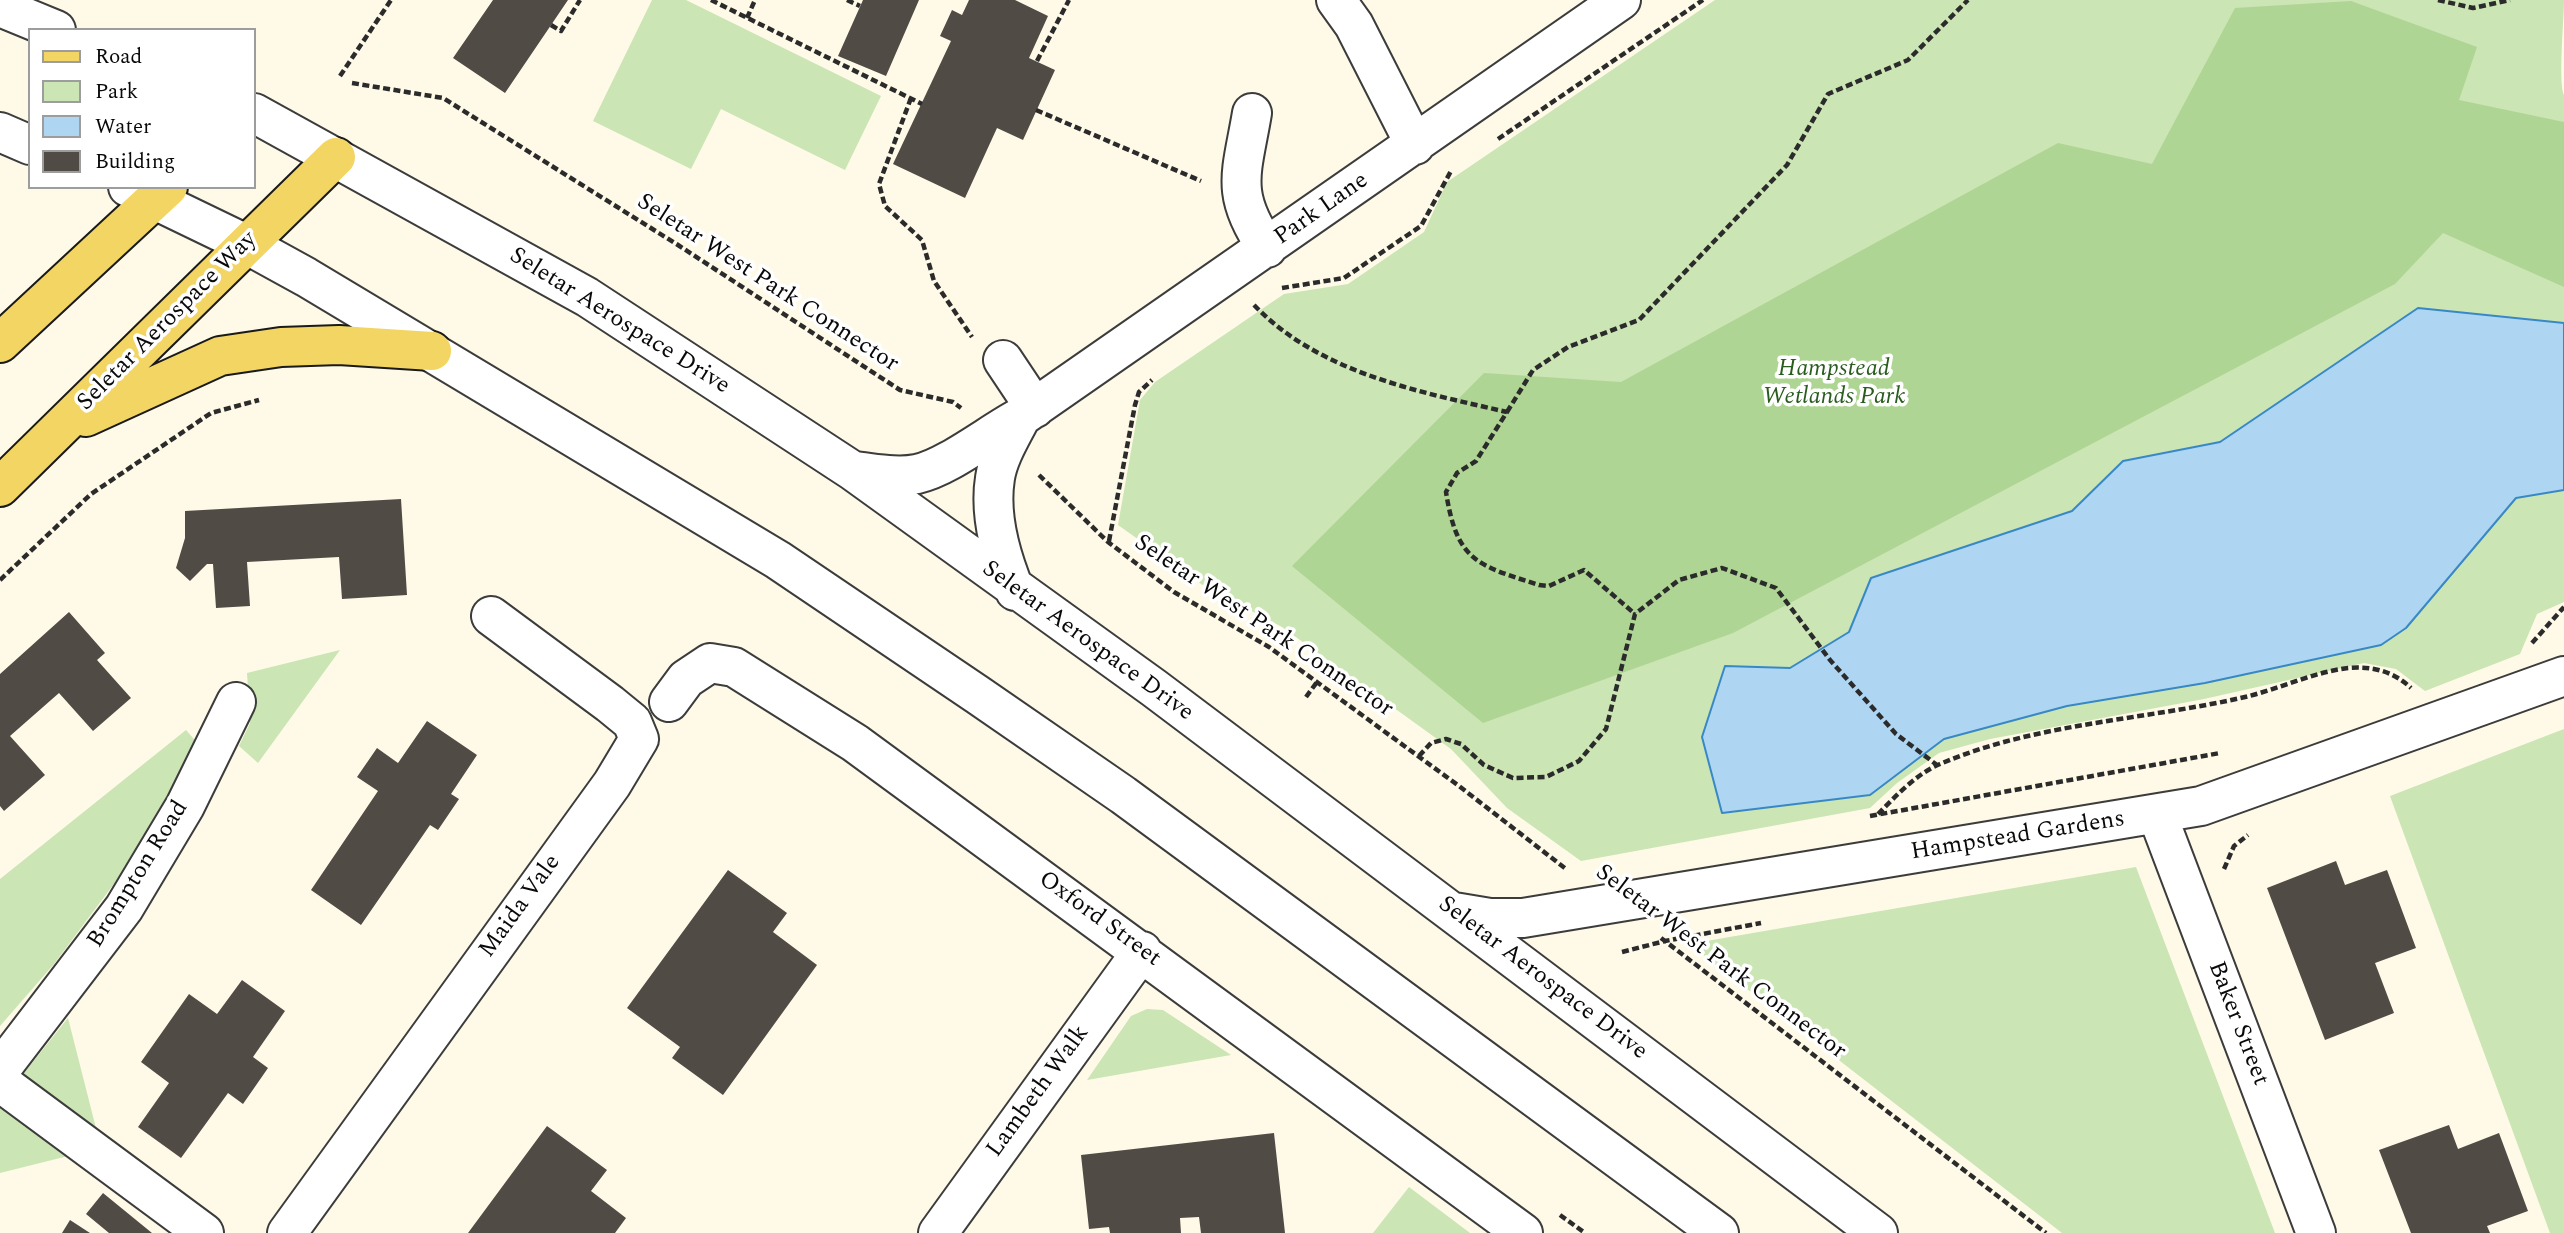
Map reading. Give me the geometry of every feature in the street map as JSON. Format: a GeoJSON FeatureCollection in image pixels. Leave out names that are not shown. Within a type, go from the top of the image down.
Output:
{"type":"FeatureCollection","features":[{"type":"Feature","properties":{"kind":"main road","name":"Seletar Aerospace Way"},"geometry":{"type":"LineString","coordinates":[[0,487],[336,157]]}},
{"type":"Feature","properties":{"kind":"main road"},"geometry":{"type":"LineString","coordinates":[[0,343],[150,191]]}},
{"type":"Feature","properties":{"kind":"main road"},"geometry":{"type":"LineString","coordinates":[[62,428],[220,356],[281,347],[316,346],[432,351]]}},
{"type":"Feature","properties":{"kind":"street"},"geometry":{"type":"LineString","coordinates":[[1336,0],[1354,25],[1415,145]]}},
{"type":"Feature","properties":{"kind":"street","name":"Park Lane"},"geometry":{"type":"LineString","coordinates":[[853,471],[892,475],[918,474],[943,464],[1015,425],[1621,0]]}},
{"type":"Feature","properties":{"kind":"street"},"geometry":{"type":"LineString","coordinates":[[0,7],[51,28]]}},
{"type":"Feature","properties":{"kind":"street"},"geometry":{"type":"LineString","coordinates":[[1252,113],[1240,164],[1240,183],[1245,209],[1267,248]]}},
{"type":"Feature","properties":{"kind":"street","name":"Seletar Aerospace Drive"},"geometry":{"type":"LineString","coordinates":[[256,114],[587,297],[853,471],[1015,591],[1154,688],[1878,1233]]}},
{"type":"Feature","properties":{"kind":"street"},"geometry":{"type":"LineString","coordinates":[[0,132],[28,144]]}},
{"type":"Feature","properties":{"kind":"street"},"geometry":{"type":"LineString","coordinates":[[150,191],[432,351],[778,560],[1123,795],[1719,1233]]}},
{"type":"Feature","properties":{"kind":"street"},"geometry":{"type":"LineString","coordinates":[[988,350],[1015,425],[995,476],[995,506],[1003,562],[1015,591]]}},
{"type":"Feature","properties":{"kind":"street","name":"Maida Vale"},"geometry":{"type":"LineString","coordinates":[[287,1233],[525,900],[612,784],[639,739],[632,722],[491,616]]}},
{"type":"Feature","properties":{"kind":"street","name":"Oxford Street"},"geometry":{"type":"LineString","coordinates":[[669,702],[685,678],[710,663],[734,667],[855,743],[1523,1233]]}},
{"type":"Feature","properties":{"kind":"street","name":"Hampstead Gardens"},"geometry":{"type":"LineString","coordinates":[[1454,912],[1490,918],[1523,918],[2201,806],[2564,676]]}},
{"type":"Feature","properties":{"kind":"street","name":"Brompton Road"},"geometry":{"type":"LineString","coordinates":[[0,1070],[124,908],[185,806],[236,702]]}},
{"type":"Feature","properties":{"kind":"street","name":"Baker Street"},"geometry":{"type":"LineString","coordinates":[[2157,814],[2316,1233]]}},
{"type":"Feature","properties":{"kind":"street","name":"Lambeth Walk"},"geometry":{"type":"LineString","coordinates":[[938,1233],[1142,951]]}},
{"type":"Feature","properties":{"kind":"street"},"geometry":{"type":"LineString","coordinates":[[0,1082],[204,1233]]}},
{"type":"Feature","properties":{"kind":"path"},"geometry":{"type":"LineString","coordinates":[[340,76],[391,0]]}},
{"type":"Feature","properties":{"kind":"path"},"geometry":{"type":"LineString","coordinates":[[551,25],[561,31],[580,0]]}},
{"type":"Feature","properties":{"kind":"path"},"geometry":{"type":"LineString","coordinates":[[711,0],[922,104]]}},
{"type":"Feature","properties":{"kind":"path"},"geometry":{"type":"LineString","coordinates":[[747,18],[755,0]]}},
{"type":"Feature","properties":{"kind":"path"},"geometry":{"type":"LineString","coordinates":[[847,0],[860,6]]}},
{"type":"Feature","properties":{"kind":"path"},"geometry":{"type":"LineString","coordinates":[[1037,61],[1069,0]]}},
{"type":"Feature","properties":{"kind":"path"},"geometry":{"type":"LineString","coordinates":[[1492,143],[1703,0]]}},
{"type":"Feature","properties":{"kind":"path"},"geometry":{"type":"LineString","coordinates":[[1635,614],[1584,570],[1549,586],[1483,567],[1467,552],[1451,527],[1446,492],[1457,473],[1476,461],[1533,370],[1568,347],[1639,320],[1787,165],[1828,94],[1908,60],[1968,0]]}},
{"type":"Feature","properties":{"kind":"path"},"geometry":{"type":"LineString","coordinates":[[2438,0],[2473,8],[2510,0]]}},
{"type":"Feature","properties":{"kind":"path","name":"Seletar West Park Connector"},"geometry":{"type":"LineString","coordinates":[[352,83],[443,98],[678,245],[900,390],[953,402],[1015,425],[1108,542],[1174,592],[1269,647],[1419,756],[1568,870],[1557,873]]}},
{"type":"Feature","properties":{"kind":"path"},"geometry":{"type":"LineString","coordinates":[[911,98],[879,184],[885,206],[922,240],[934,281],[988,350]]}},
{"type":"Feature","properties":{"kind":"path"},"geometry":{"type":"LineString","coordinates":[[1036,110],[1202,181]]}},
{"type":"Feature","properties":{"kind":"path"},"geometry":{"type":"LineString","coordinates":[[1274,294],[1283,287],[1344,278],[1421,226],[1448,173],[1459,166]]}},
{"type":"Feature","properties":{"kind":"path"},"geometry":{"type":"LineString","coordinates":[[1233,272],[1255,307],[1288,336],[1344,365],[1412,390],[1507,412]]}},
{"type":"Feature","properties":{"kind":"path"},"geometry":{"type":"LineString","coordinates":[[1245,314],[1265,300]]}},
{"type":"Feature","properties":{"kind":"path"},"geometry":{"type":"LineString","coordinates":[[1108,542],[1135,405],[1139,393],[1159,374]]}},
{"type":"Feature","properties":{"kind":"path"},"geometry":{"type":"LineString","coordinates":[[0,580],[92,494],[211,413],[259,400]]}},
{"type":"Feature","properties":{"kind":"path"},"geometry":{"type":"LineString","coordinates":[[1419,756],[1432,743],[1446,739],[1461,744],[1484,765],[1513,778],[1546,778],[1579,761],[1606,729],[1635,614],[1679,580],[1722,568],[1776,589],[1830,660],[1896,734],[1937,765]]}},
{"type":"Feature","properties":{"kind":"path"},"geometry":{"type":"LineString","coordinates":[[2527,649],[2564,607]]}},
{"type":"Feature","properties":{"kind":"path"},"geometry":{"type":"LineString","coordinates":[[1877,814],[1907,786],[1937,765],[1997,743],[2246,697],[2346,668],[2375,669],[2398,675],[2414,691]]}},
{"type":"Feature","properties":{"kind":"path"},"geometry":{"type":"LineString","coordinates":[[1306,697],[1317,682]]}},
{"type":"Feature","properties":{"kind":"path"},"geometry":{"type":"LineString","coordinates":[[1864,818],[2234,749]]}},
{"type":"Feature","properties":{"kind":"path"},"geometry":{"type":"LineString","coordinates":[[2222,880],[2225,860],[2234,846],[2247,835],[2260,830]]}},
{"type":"Feature","properties":{"kind":"path","name":"Seletar West Park Connector"},"geometry":{"type":"LineString","coordinates":[[1614,903],[2046,1233]]}},
{"type":"Feature","properties":{"kind":"path"},"geometry":{"type":"LineString","coordinates":[[1622,952],[1772,921]]}},
{"type":"Feature","properties":{"kind":"green space"},"geometry":{"type":"Polygon","coordinates":[[[652,0],[686,0],[881,96],[845,170],[721,109],[691,169],[593,121],[652,0]]]}},
{"type":"Feature","properties":{"kind":"green space","name":"Hampstead Wetlands Park"},"geometry":{"type":"Polygon","coordinates":[[[1715,0],[2564,0],[2561,65],[2564,95],[2564,602],[2537,614],[2520,654],[2425,691],[2396,669],[2364,663],[2204,699],[1990,739],[1939,753],[1897,783],[1870,808],[1581,861],[1507,808],[1451,749],[1282,627],[1204,586],[1118,525],[1140,400],[1155,382],[1284,294],[1348,284],[1424,232],[1447,182],[1715,0]]]}},
{"type":"Feature","properties":{"kind":"green space"},"geometry":{"type":"Polygon","coordinates":[[[2351,1],[2477,47],[2459,100],[2564,122],[2564,287],[2443,233],[2395,284],[1733,633],[1483,723],[1292,566],[1484,373],[1621,382],[2058,143],[2152,164],[2235,8],[2351,1]]]}},
{"type":"Feature","properties":{"kind":"green space"},"geometry":{"type":"Polygon","coordinates":[[[340,650],[258,763],[239,746],[250,723],[247,673],[340,650]]]}},
{"type":"Feature","properties":{"kind":"green space"},"geometry":{"type":"Polygon","coordinates":[[[2564,729],[2564,1233],[2550,1233],[2390,796],[2564,729]]]}},
{"type":"Feature","properties":{"kind":"green space"},"geometry":{"type":"Polygon","coordinates":[[[186,730],[200,746],[137,853],[54,964],[0,1026],[0,879],[186,730]]]}},
{"type":"Feature","properties":{"kind":"green space"},"geometry":{"type":"Polygon","coordinates":[[[2136,867],[2275,1233],[2062,1233],[1689,944],[2136,867]]]}},
{"type":"Feature","properties":{"kind":"green space"},"geometry":{"type":"Polygon","coordinates":[[[1147,1009],[1163,1010],[1231,1055],[1087,1080],[1131,1016],[1147,1009]]]}},
{"type":"Feature","properties":{"kind":"green space"},"geometry":{"type":"Polygon","coordinates":[[[68,1018],[99,1140],[20,1078],[68,1018]]]}},
{"type":"Feature","properties":{"kind":"green space"},"geometry":{"type":"Polygon","coordinates":[[[0,1106],[68,1156],[0,1173],[0,1106]]]}},
{"type":"Feature","properties":{"kind":"green space"},"geometry":{"type":"Polygon","coordinates":[[[1409,1187],[1470,1233],[1373,1233],[1409,1187]]]}},
{"type":"Feature","properties":{"kind":"water"},"geometry":{"type":"Polygon","coordinates":[[[2418,308],[2564,323],[2564,490],[2516,498],[2406,628],[2381,645],[2205,683],[2067,706],[1944,739],[1870,795],[1722,813],[1702,737],[1725,666],[1790,668],[1849,632],[1871,578],[2072,511],[2123,461],[2220,442],[2418,308]]]}},
{"type":"Feature","properties":{"kind":"building"},"geometry":{"type":"Polygon","coordinates":[[[493,0],[568,0],[505,93],[453,58],[493,0]]]}},
{"type":"Feature","properties":{"kind":"building"},"geometry":{"type":"Polygon","coordinates":[[[863,0],[919,0],[886,76],[838,56],[863,0]]]}},
{"type":"Feature","properties":{"kind":"building"},"geometry":{"type":"Polygon","coordinates":[[[969,0],[1015,0],[1048,16],[1029,58],[1055,70],[1023,140],[997,128],[965,198],[893,164],[951,41],[940,36],[952,10],[962,15],[969,0]]]}},
{"type":"Feature","properties":{"kind":"building"},"geometry":{"type":"Polygon","coordinates":[[[401,499],[407,595],[342,599],[339,557],[247,562],[250,606],[216,608],[213,564],[207,564],[190,581],[176,568],[185,538],[185,511],[401,499]]]}},
{"type":"Feature","properties":{"kind":"building"},"geometry":{"type":"Polygon","coordinates":[[[69,612],[105,653],[97,660],[131,698],[93,731],[59,693],[10,736],[45,775],[4,811],[0,806],[0,674],[69,612]]]}},
{"type":"Feature","properties":{"kind":"building"},"geometry":{"type":"Polygon","coordinates":[[[427,721],[477,755],[451,794],[459,799],[438,830],[430,825],[361,925],[311,890],[378,791],[357,777],[377,748],[398,763],[427,721]]]}},
{"type":"Feature","properties":{"kind":"building"},"geometry":{"type":"Polygon","coordinates":[[[2336,861],[2345,885],[2387,870],[2416,948],[2375,963],[2394,1013],[2325,1040],[2267,888],[2336,861]]]}},
{"type":"Feature","properties":{"kind":"building"},"geometry":{"type":"Polygon","coordinates":[[[728,870],[787,913],[773,932],[817,965],[723,1095],[672,1058],[680,1047],[627,1008],[728,870]]]}},
{"type":"Feature","properties":{"kind":"building"},"geometry":{"type":"Polygon","coordinates":[[[242,980],[285,1011],[253,1057],[268,1068],[243,1104],[228,1093],[181,1158],[138,1127],[169,1083],[141,1062],[189,994],[217,1014],[242,980]]]}},
{"type":"Feature","properties":{"kind":"building"},"geometry":{"type":"Polygon","coordinates":[[[2449,1125],[2458,1149],[2499,1133],[2528,1211],[2487,1226],[2490,1233],[2411,1233],[2379,1150],[2449,1125]]]}},
{"type":"Feature","properties":{"kind":"building"},"geometry":{"type":"Polygon","coordinates":[[[547,1126],[607,1170],[591,1191],[626,1218],[615,1233],[468,1233],[547,1126]]]}},
{"type":"Feature","properties":{"kind":"building"},"geometry":{"type":"Polygon","coordinates":[[[1274,1133],[1285,1233],[1201,1233],[1199,1217],[1180,1218],[1181,1233],[1110,1233],[1109,1227],[1089,1229],[1081,1155],[1274,1133]]]}},
{"type":"Feature","properties":{"kind":"building"},"geometry":{"type":"Polygon","coordinates":[[[103,1193],[152,1233],[109,1233],[86,1214],[103,1193]]]}},
{"type":"Feature","properties":{"kind":"building"},"geometry":{"type":"Polygon","coordinates":[[[70,1220],[90,1233],[62,1233],[70,1220]]]}}]}
